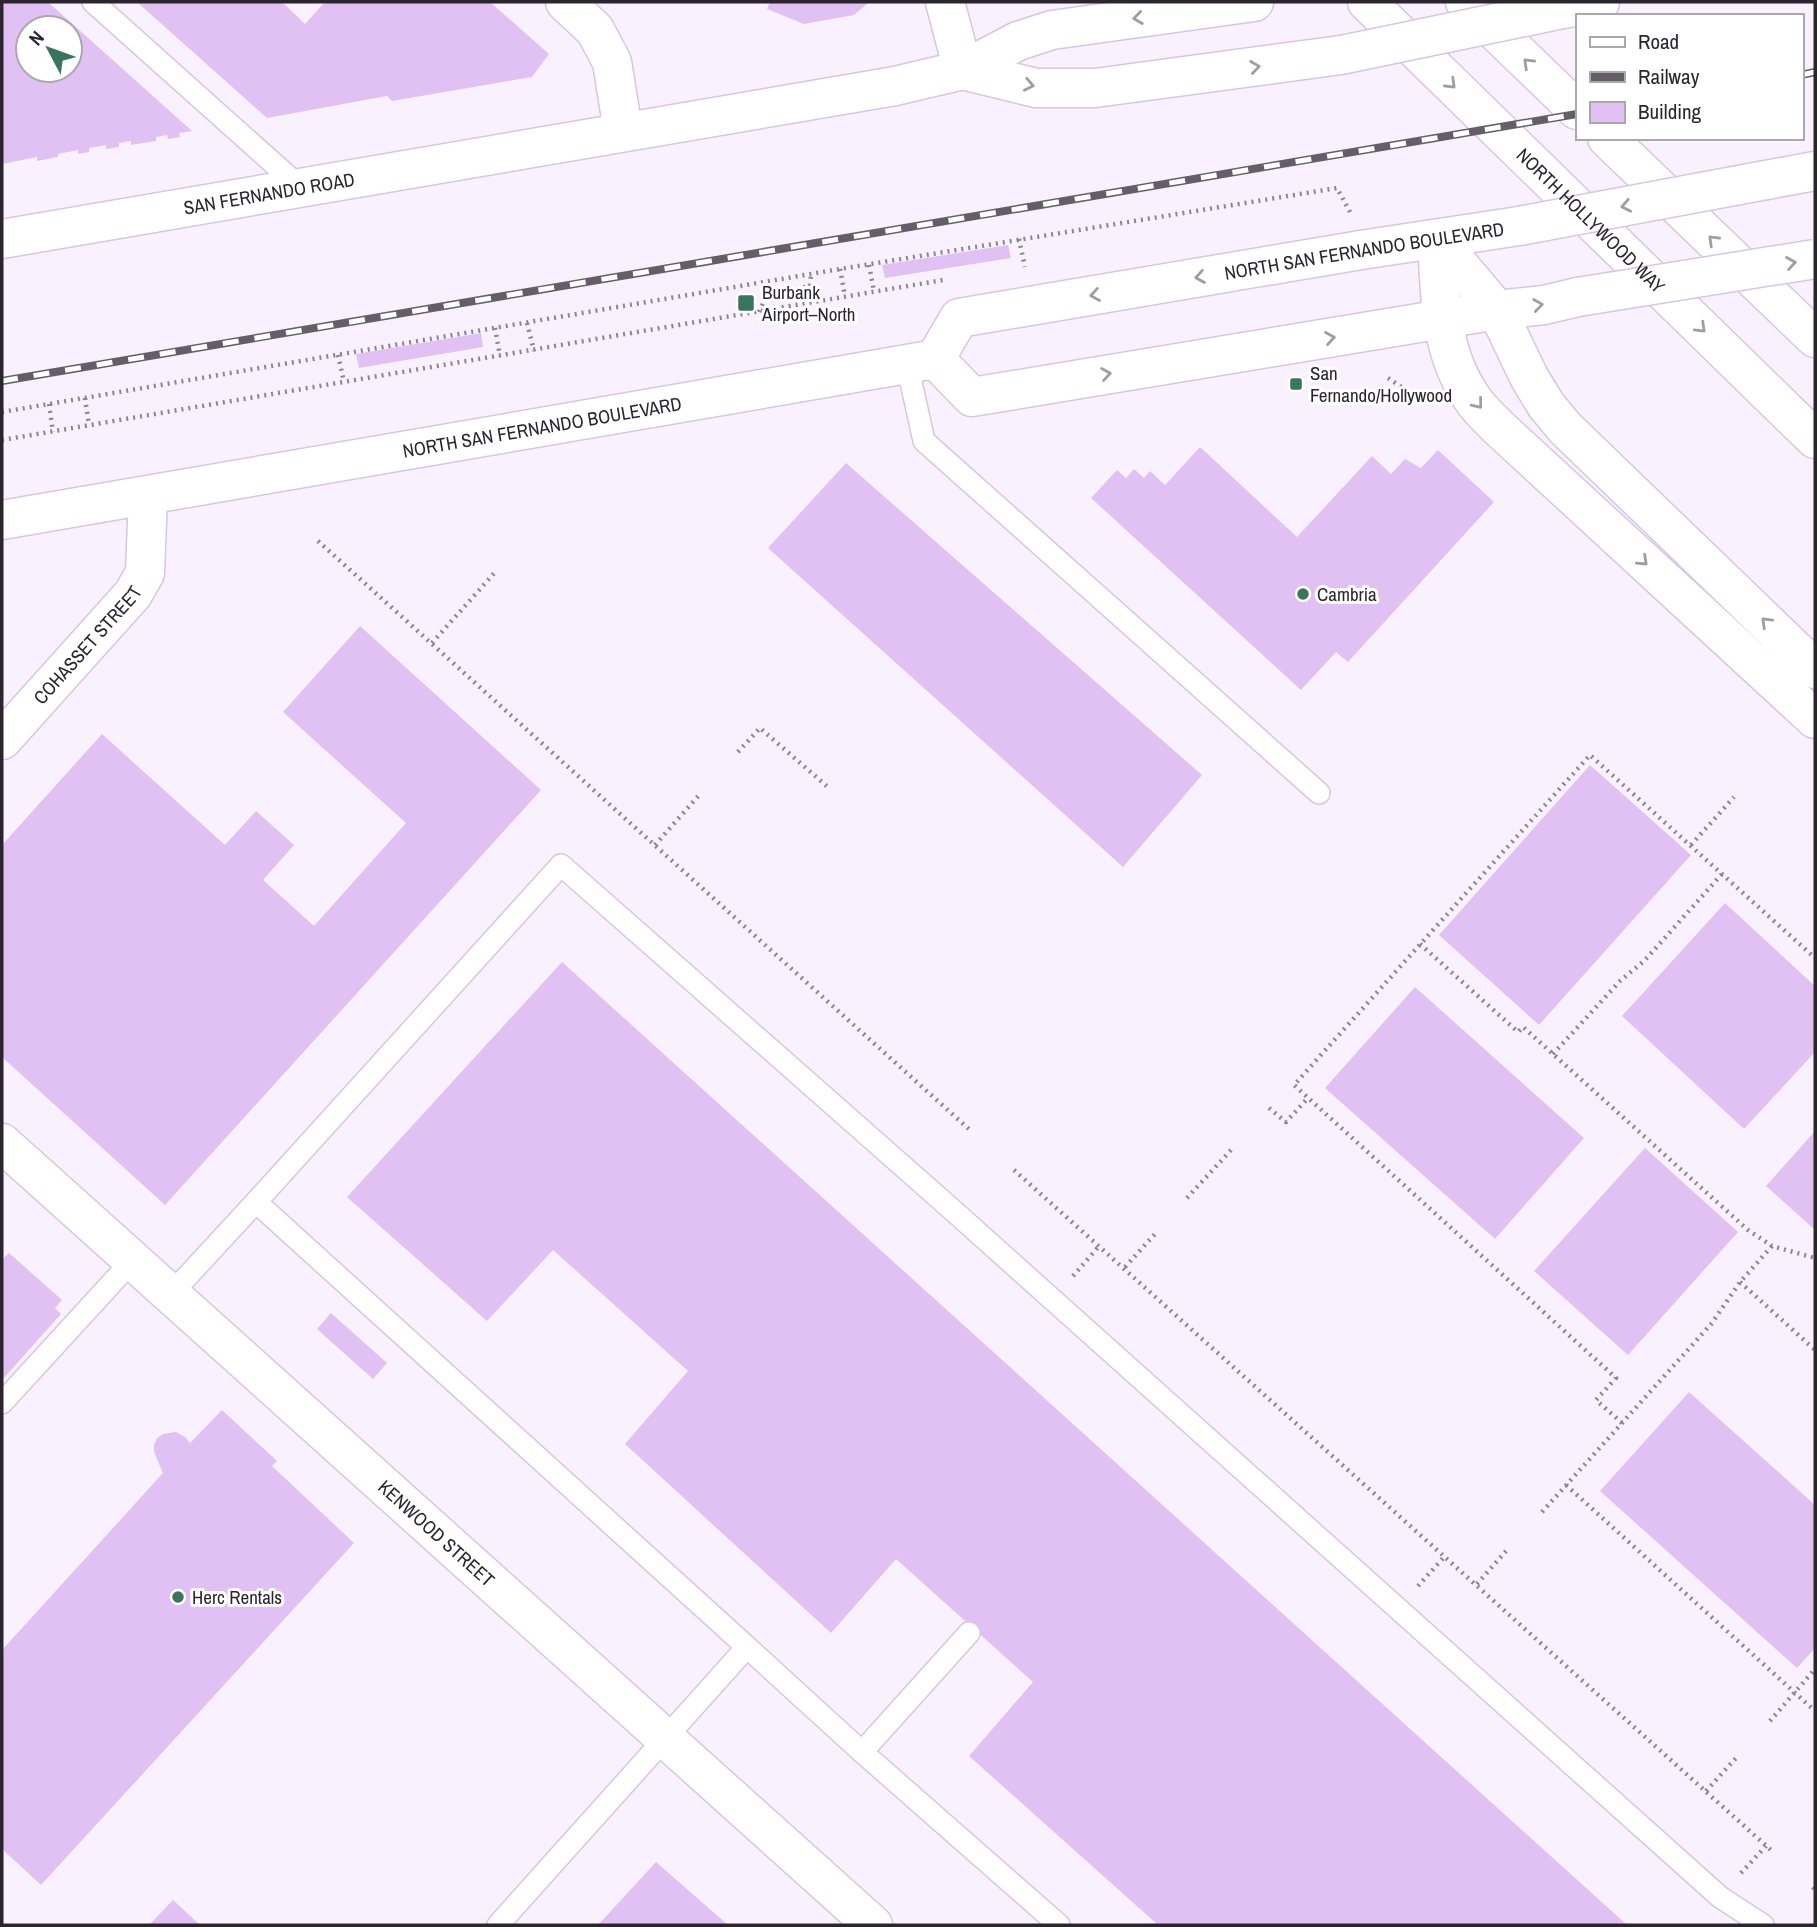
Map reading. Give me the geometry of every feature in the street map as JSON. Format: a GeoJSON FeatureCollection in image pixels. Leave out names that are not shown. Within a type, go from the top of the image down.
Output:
{"type":"FeatureCollection","features":[{"type":"Feature","properties":{"kind":"main road"},"geometry":{"type":"LineString","coordinates":[[567,2],[595,30],[612,62],[623,131],[895,86],[963,70],[1018,41],[1052,30],[1254,2]]}},
{"type":"Feature","properties":{"kind":"main road"},"geometry":{"type":"LineString","coordinates":[[945,2],[963,70]]}},
{"type":"Feature","properties":{"kind":"main road","name":"NORTH HOLLYWOOD WAY"},"geometry":{"type":"LineString","coordinates":[[1367,2],[1815,439]]}},
{"type":"Feature","properties":{"kind":"main road"},"geometry":{"type":"LineString","coordinates":[[1465,2],[1576,109]]}},
{"type":"Feature","properties":{"kind":"main road"},"geometry":{"type":"LineString","coordinates":[[963,70],[1036,88],[1095,89],[1341,55],[1581,5]]}},
{"type":"Feature","properties":{"kind":"main road","name":"SAN FERNANDO ROAD"},"geometry":{"type":"LineString","coordinates":[[2,239],[623,131]]}},
{"type":"Feature","properties":{"kind":"main road"},"geometry":{"type":"LineString","coordinates":[[1609,140],[1815,338]]}},
{"type":"Feature","properties":{"kind":"main road","name":"NORTH SAN FERNANDO BOULEVARD"},"geometry":{"type":"LineString","coordinates":[[148,496],[921,362],[959,318],[1519,226],[1815,172]]}},
{"type":"Feature","properties":{"kind":"main road"},"geometry":{"type":"LineString","coordinates":[[1437,239],[1497,310],[1529,377],[1546,405],[1565,428],[1815,669]]}},
{"type":"Feature","properties":{"kind":"main road"},"geometry":{"type":"LineString","coordinates":[[1437,239],[1441,320],[1455,370],[1474,402],[1520,448],[1815,719]]}},
{"type":"Feature","properties":{"kind":"main road"},"geometry":{"type":"LineString","coordinates":[[921,362],[972,397],[1815,260]]}},
{"type":"Feature","properties":{"kind":"main road"},"geometry":{"type":"LineString","coordinates":[[2,520],[148,496]]}},
{"type":"Feature","properties":{"kind":"main road","name":"COHASSET STREET"},"geometry":{"type":"LineString","coordinates":[[2,740],[133,594],[145,573],[148,496]]}},
{"type":"Feature","properties":{"kind":"main road","name":"KENWOOD STREET"},"geometry":{"type":"LineString","coordinates":[[2,1143],[873,1925]]}},
{"type":"Feature","properties":{"kind":"lane"},"geometry":{"type":"LineString","coordinates":[[93,2],[301,188]]}},
{"type":"Feature","properties":{"kind":"lane"},"geometry":{"type":"LineString","coordinates":[[921,362],[924,442],[1319,793]]}},
{"type":"Feature","properties":{"kind":"lane"},"geometry":{"type":"LineString","coordinates":[[170,1295],[561,865],[948,1206],[1720,1897],[1763,1925]]}},
{"type":"Feature","properties":{"kind":"lane"},"geometry":{"type":"LineString","coordinates":[[256,1202],[862,1752],[1059,1925]]}},
{"type":"Feature","properties":{"kind":"lane"},"geometry":{"type":"LineString","coordinates":[[2,1403],[132,1261]]}},
{"type":"Feature","properties":{"kind":"lane"},"geometry":{"type":"LineString","coordinates":[[862,1752],[969,1633]]}},
{"type":"Feature","properties":{"kind":"lane"},"geometry":{"type":"LineString","coordinates":[[498,1925],[747,1647]]}},
{"type":"Feature","properties":{"kind":"path"},"geometry":{"type":"LineString","coordinates":[[2,412],[869,264],[1338,188],[1351,216]]}},
{"type":"Feature","properties":{"kind":"path"},"geometry":{"type":"LineString","coordinates":[[1019,240],[1025,267]]}},
{"type":"Feature","properties":{"kind":"path"},"geometry":{"type":"LineString","coordinates":[[869,264],[874,291]]}},
{"type":"Feature","properties":{"kind":"path"},"geometry":{"type":"LineString","coordinates":[[1011,269],[1039,264]]}},
{"type":"Feature","properties":{"kind":"path"},"geometry":{"type":"LineString","coordinates":[[840,269],[845,296]]}},
{"type":"Feature","properties":{"kind":"path"},"geometry":{"type":"LineString","coordinates":[[759,313],[766,295],[810,286],[811,274]]}},
{"type":"Feature","properties":{"kind":"path"},"geometry":{"type":"LineString","coordinates":[[2,440],[956,278]]}},
{"type":"Feature","properties":{"kind":"path"},"geometry":{"type":"LineString","coordinates":[[527,323],[534,351]]}},
{"type":"Feature","properties":{"kind":"path"},"geometry":{"type":"LineString","coordinates":[[495,328],[500,356]]}},
{"type":"Feature","properties":{"kind":"path"},"geometry":{"type":"LineString","coordinates":[[338,355],[344,383]]}},
{"type":"Feature","properties":{"kind":"path"},"geometry":{"type":"LineString","coordinates":[[85,398],[89,425]]}},
{"type":"Feature","properties":{"kind":"path"},"geometry":{"type":"LineString","coordinates":[[49,404],[52,432]]}},
{"type":"Feature","properties":{"kind":"path"},"geometry":{"type":"LineString","coordinates":[[318,541],[971,1131]]}},
{"type":"Feature","properties":{"kind":"path"},"geometry":{"type":"LineString","coordinates":[[432,643],[497,570]]}},
{"type":"Feature","properties":{"kind":"path"},"geometry":{"type":"LineString","coordinates":[[738,752],[760,728],[829,788]]}},
{"type":"Feature","properties":{"kind":"path"},"geometry":{"type":"LineString","coordinates":[[1622,1423],[1596,1400],[1616,1378],[1294,1084],[1590,755],[1815,958]]}},
{"type":"Feature","properties":{"kind":"path"},"geometry":{"type":"LineString","coordinates":[[655,845],[701,793]]}},
{"type":"Feature","properties":{"kind":"path"},"geometry":{"type":"LineString","coordinates":[[1691,845],[1734,797]]}},
{"type":"Feature","properties":{"kind":"path"},"geometry":{"type":"LineString","coordinates":[[1553,1054],[1620,981],[1645,960],[1722,874]]}},
{"type":"Feature","properties":{"kind":"path"},"geometry":{"type":"LineString","coordinates":[[1420,944],[1518,1032],[1523,1027],[1748,1230],[1772,1246],[1815,1258]]}},
{"type":"Feature","properties":{"kind":"path"},"geometry":{"type":"LineString","coordinates":[[1269,1108],[1286,1122],[1308,1098]]}},
{"type":"Feature","properties":{"kind":"path"},"geometry":{"type":"LineString","coordinates":[[1187,1198],[1231,1150]]}},
{"type":"Feature","properties":{"kind":"path"},"geometry":{"type":"LineString","coordinates":[[1014,1170],[1772,1851]]}},
{"type":"Feature","properties":{"kind":"path"},"geometry":{"type":"LineString","coordinates":[[1125,1267],[1155,1234]]}},
{"type":"Feature","properties":{"kind":"path"},"geometry":{"type":"LineString","coordinates":[[1066,1283],[1100,1245]]}},
{"type":"Feature","properties":{"kind":"path"},"geometry":{"type":"LineString","coordinates":[[1542,1512],[1712,1323],[1740,1282],[1772,1246]]}},
{"type":"Feature","properties":{"kind":"path"},"geometry":{"type":"LineString","coordinates":[[1740,1282],[1815,1350]]}},
{"type":"Feature","properties":{"kind":"path"},"geometry":{"type":"LineString","coordinates":[[1566,1485],[1815,1711]]}},
{"type":"Feature","properties":{"kind":"path"},"geometry":{"type":"LineString","coordinates":[[1476,1584],[1506,1552]]}},
{"type":"Feature","properties":{"kind":"path"},"geometry":{"type":"LineString","coordinates":[[1411,1594],[1445,1556]]}},
{"type":"Feature","properties":{"kind":"path"},"geometry":{"type":"LineString","coordinates":[[1770,1721],[1815,1669]]}},
{"type":"Feature","properties":{"kind":"path"},"geometry":{"type":"LineString","coordinates":[[1706,1791],[1736,1758]]}},
{"type":"Feature","properties":{"kind":"path"},"geometry":{"type":"LineString","coordinates":[[1734,1881],[1766,1846]]}},
{"type":"Feature","properties":{"kind":"building"},"geometry":{"type":"Polygon","coordinates":[[[2,2],[48,2],[61,14],[14,14],[14,84],[84,84],[84,34],[192,131],[179,133],[180,137],[168,139],[167,135],[156,137],[156,141],[131,145],[131,141],[106,149],[106,145],[89,148],[89,152],[78,154],[78,150],[37,161],[37,157],[2,164],[2,2]]]}},
{"type":"Feature","properties":{"kind":"building"},"geometry":{"type":"Polygon","coordinates":[[[137,2],[282,2],[305,24],[323,4],[334,2],[490,2],[549,54],[532,77],[392,101],[387,96],[267,118],[137,2]]]}},
{"type":"Feature","properties":{"kind":"building"},"geometry":{"type":"Polygon","coordinates":[[[770,2],[869,2],[854,15],[804,24],[767,9],[770,2]]]}},
{"type":"Feature","properties":{"kind":"building"},"geometry":{"type":"Polygon","coordinates":[[[1008,245],[1011,258],[885,278],[882,265],[1008,245]]]}},
{"type":"Feature","properties":{"kind":"building"},"geometry":{"type":"Polygon","coordinates":[[[481,333],[483,347],[359,368],[356,354],[481,333]]]}},
{"type":"Feature","properties":{"kind":"building","name":"Cambria"},"geometry":{"type":"Polygon","coordinates":[[[1200,447],[1297,537],[1372,456],[1391,474],[1405,459],[1421,468],[1438,450],[1494,502],[1348,662],[1336,652],[1301,690],[1091,498],[1117,470],[1126,478],[1134,469],[1144,478],[1150,471],[1165,485],[1200,447]]]}},
{"type":"Feature","properties":{"kind":"building"},"geometry":{"type":"Polygon","coordinates":[[[846,463],[1202,775],[1123,867],[768,548],[846,463]]]}},
{"type":"Feature","properties":{"kind":"building"},"geometry":{"type":"Polygon","coordinates":[[[360,626],[541,790],[165,1205],[2,1057],[2,845],[102,734],[225,845],[256,811],[294,845],[263,880],[314,926],[406,823],[283,712],[360,626]]]}},
{"type":"Feature","properties":{"kind":"building"},"geometry":{"type":"Polygon","coordinates":[[[1590,765],[1691,855],[1539,1025],[1439,935],[1590,765]]]}},
{"type":"Feature","properties":{"kind":"building"},"geometry":{"type":"Polygon","coordinates":[[[1725,903],[1815,986],[1815,1052],[1744,1129],[1622,1016],[1725,903]]]}},
{"type":"Feature","properties":{"kind":"building"},"geometry":{"type":"Polygon","coordinates":[[[562,962],[1627,1925],[1158,1925],[969,1756],[1033,1682],[896,1559],[831,1633],[625,1444],[688,1371],[553,1250],[487,1321],[347,1197],[562,962]]]}},
{"type":"Feature","properties":{"kind":"building"},"geometry":{"type":"Polygon","coordinates":[[[1415,987],[1584,1138],[1495,1239],[1325,1088],[1415,987]]]}},
{"type":"Feature","properties":{"kind":"building"},"geometry":{"type":"Polygon","coordinates":[[[1815,1131],[1815,1230],[1766,1186],[1815,1131]]]}},
{"type":"Feature","properties":{"kind":"building"},"geometry":{"type":"Polygon","coordinates":[[[1645,1148],[1738,1232],[1628,1355],[1534,1271],[1645,1148]]]}},
{"type":"Feature","properties":{"kind":"building"},"geometry":{"type":"Polygon","coordinates":[[[9,1253],[62,1300],[55,1308],[61,1314],[2,1380],[2,1258],[9,1253]]]}},
{"type":"Feature","properties":{"kind":"building"},"geometry":{"type":"Polygon","coordinates":[[[331,1313],[387,1363],[373,1379],[317,1329],[331,1313]]]}},
{"type":"Feature","properties":{"kind":"building"},"geometry":{"type":"Polygon","coordinates":[[[1689,1392],[1815,1505],[1815,1648],[1797,1668],[1600,1491],[1689,1392]]]}},
{"type":"Feature","properties":{"kind":"building","name":"Herc Rentals"},"geometry":{"type":"Polygon","coordinates":[[[222,1410],[277,1461],[272,1466],[354,1543],[41,1885],[2,1849],[2,1650],[163,1473],[154,1452],[157,1438],[176,1432],[190,1443],[222,1410]]]}},
{"type":"Feature","properties":{"kind":"building"},"geometry":{"type":"Polygon","coordinates":[[[656,1862],[728,1925],[598,1925],[656,1862]]]}},
{"type":"Feature","properties":{"kind":"building"},"geometry":{"type":"Polygon","coordinates":[[[173,1900],[200,1925],[149,1925],[173,1900]]]}},
{"type":"Feature","properties":{"kind":"railway"},"geometry":{"type":"LineString","coordinates":[[1803,75],[1815,72]]}},
{"type":"Feature","properties":{"kind":"railway"},"geometry":{"type":"LineString","coordinates":[[2,381],[1576,114]]}},
{"type":"Feature","properties":{"kind":"place","name":"Burbank Airport–North"},"geometry":{"type":"Point","coordinates":[746,303]}},
{"type":"Feature","properties":{"kind":"place","name":"San Fernando/Hollywood"},"geometry":{"type":"Point","coordinates":[1296,384]}},
{"type":"Feature","properties":{"kind":"place","name":"Cambria"},"geometry":{"type":"Point","coordinates":[1303,594]}},
{"type":"Feature","properties":{"kind":"place","name":"Herc Rentals"},"geometry":{"type":"Point","coordinates":[178,1597]}}]}
